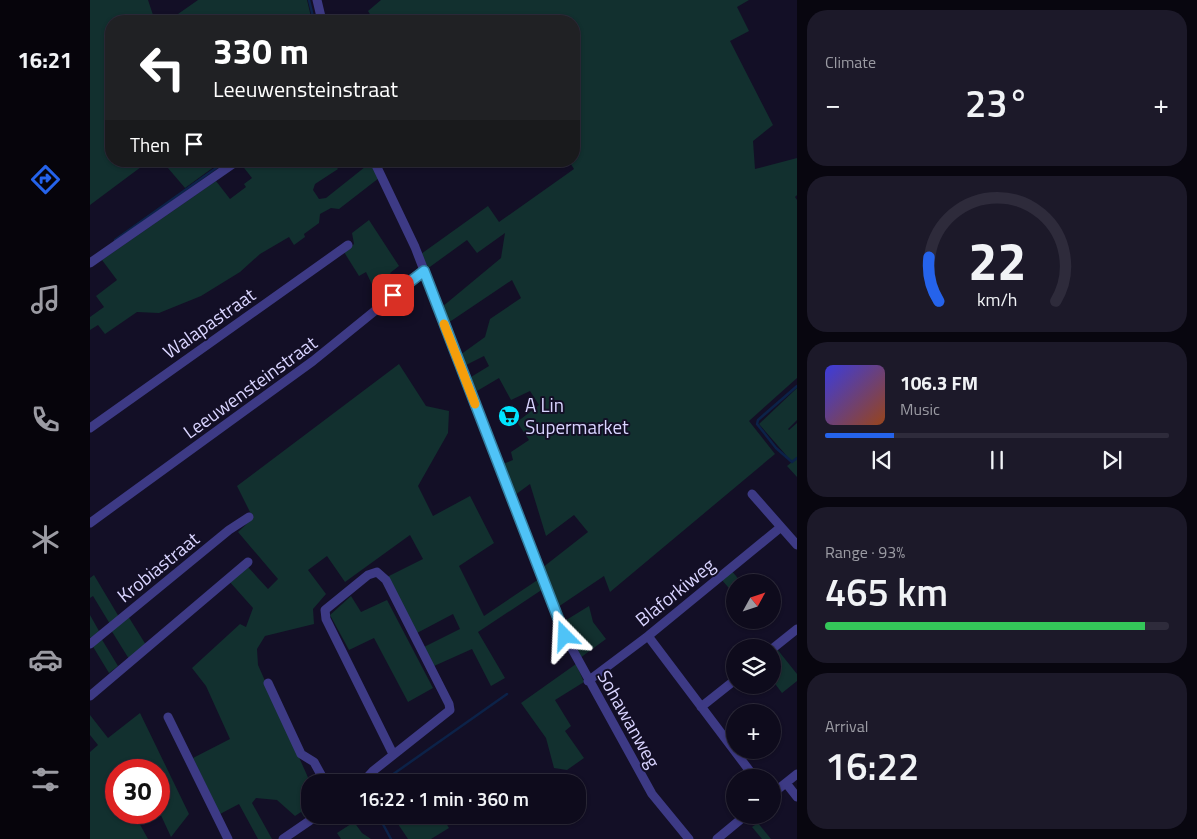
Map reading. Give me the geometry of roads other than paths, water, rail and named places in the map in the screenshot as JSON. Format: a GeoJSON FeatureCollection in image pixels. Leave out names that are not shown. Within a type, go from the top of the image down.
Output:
{"type":"FeatureCollection","features":[{"type":"Feature","properties":{"kind":"street"},"geometry":{"type":"LineString","coordinates":[[317,0],[321,15]]}},
{"type":"Feature","properties":{"kind":"street"},"geometry":{"type":"LineString","coordinates":[[90,263],[228,167]]}},
{"type":"Feature","properties":{"kind":"street","name":"Sohawanweg"},"geometry":{"type":"LineString","coordinates":[[377,167],[399,211],[424,271],[565,636],[588,681],[652,794],[689,839]]}},
{"type":"Feature","properties":{"kind":"street","name":"Walapastraat"},"geometry":{"type":"LineString","coordinates":[[90,428],[348,245]]}},
{"type":"Feature","properties":{"kind":"street","name":"Leeuwensteinstraat"},"geometry":{"type":"LineString","coordinates":[[90,523],[313,361],[424,271]]}},
{"type":"Feature","properties":{"kind":"street"},"geometry":{"type":"LineString","coordinates":[[752,494],[797,545]]}},
{"type":"Feature","properties":{"kind":"street","name":"Krobiastraat"},"geometry":{"type":"LineString","coordinates":[[90,644],[229,530],[249,517]]}},
{"type":"Feature","properties":{"kind":"street","name":"Blaforkiweg"},"geometry":{"type":"LineString","coordinates":[[588,681],[648,636],[780,527]]}},
{"type":"Feature","properties":{"kind":"street"},"geometry":{"type":"LineString","coordinates":[[90,696],[248,562]]}},
{"type":"Feature","properties":{"kind":"street"},"geometry":{"type":"LineString","coordinates":[[370,774],[450,710],[450,704],[386,580],[377,572],[368,574],[325,610],[326,619],[393,754]]}},
{"type":"Feature","properties":{"kind":"street"},"geometry":{"type":"LineString","coordinates":[[781,642],[797,629]]}},
{"type":"Feature","properties":{"kind":"street"},"geometry":{"type":"LineString","coordinates":[[648,636],[748,769]]}},
{"type":"Feature","properties":{"kind":"street"},"geometry":{"type":"LineString","coordinates":[[268,683],[301,754],[314,762],[321,774]]}},
{"type":"Feature","properties":{"kind":"street"},"geometry":{"type":"LineString","coordinates":[[702,707],[726,687]]}},
{"type":"Feature","properties":{"kind":"street"},"geometry":{"type":"LineString","coordinates":[[168,717],[228,839]]}},
{"type":"Feature","properties":{"kind":"street"},"geometry":{"type":"LineString","coordinates":[[781,787],[797,774]]}},
{"type":"Feature","properties":{"kind":"street"},"geometry":{"type":"LineString","coordinates":[[786,783],[797,797]]}},
{"type":"Feature","properties":{"kind":"street"},"geometry":{"type":"LineString","coordinates":[[283,839],[305,824]]}},
{"type":"Feature","properties":{"kind":"street"},"geometry":{"type":"LineString","coordinates":[[720,838],[736,824]]}},
{"type":"Feature","properties":{"kind":"waterway"},"geometry":{"type":"LineString","coordinates":[[309,0],[313,15]]}},
{"type":"Feature","properties":{"kind":"waterway"},"geometry":{"type":"LineString","coordinates":[[115,240],[218,167]]}},
{"type":"Feature","properties":{"kind":"waterway"},"geometry":{"type":"LineString","coordinates":[[797,386],[758,420],[757,424],[776,448],[792,462],[797,458]]}},
{"type":"Feature","properties":{"kind":"waterway"},"geometry":{"type":"LineString","coordinates":[[393,774],[507,694]]}},
{"type":"Feature","properties":{"kind":"waterway"},"geometry":{"type":"LineString","coordinates":[[383,824],[391,839]]}},
{"type":"Feature","properties":{"kind":"place","name":"A Lin Supermarket"},"geometry":{"type":"Point","coordinates":[509,416]}}]}
